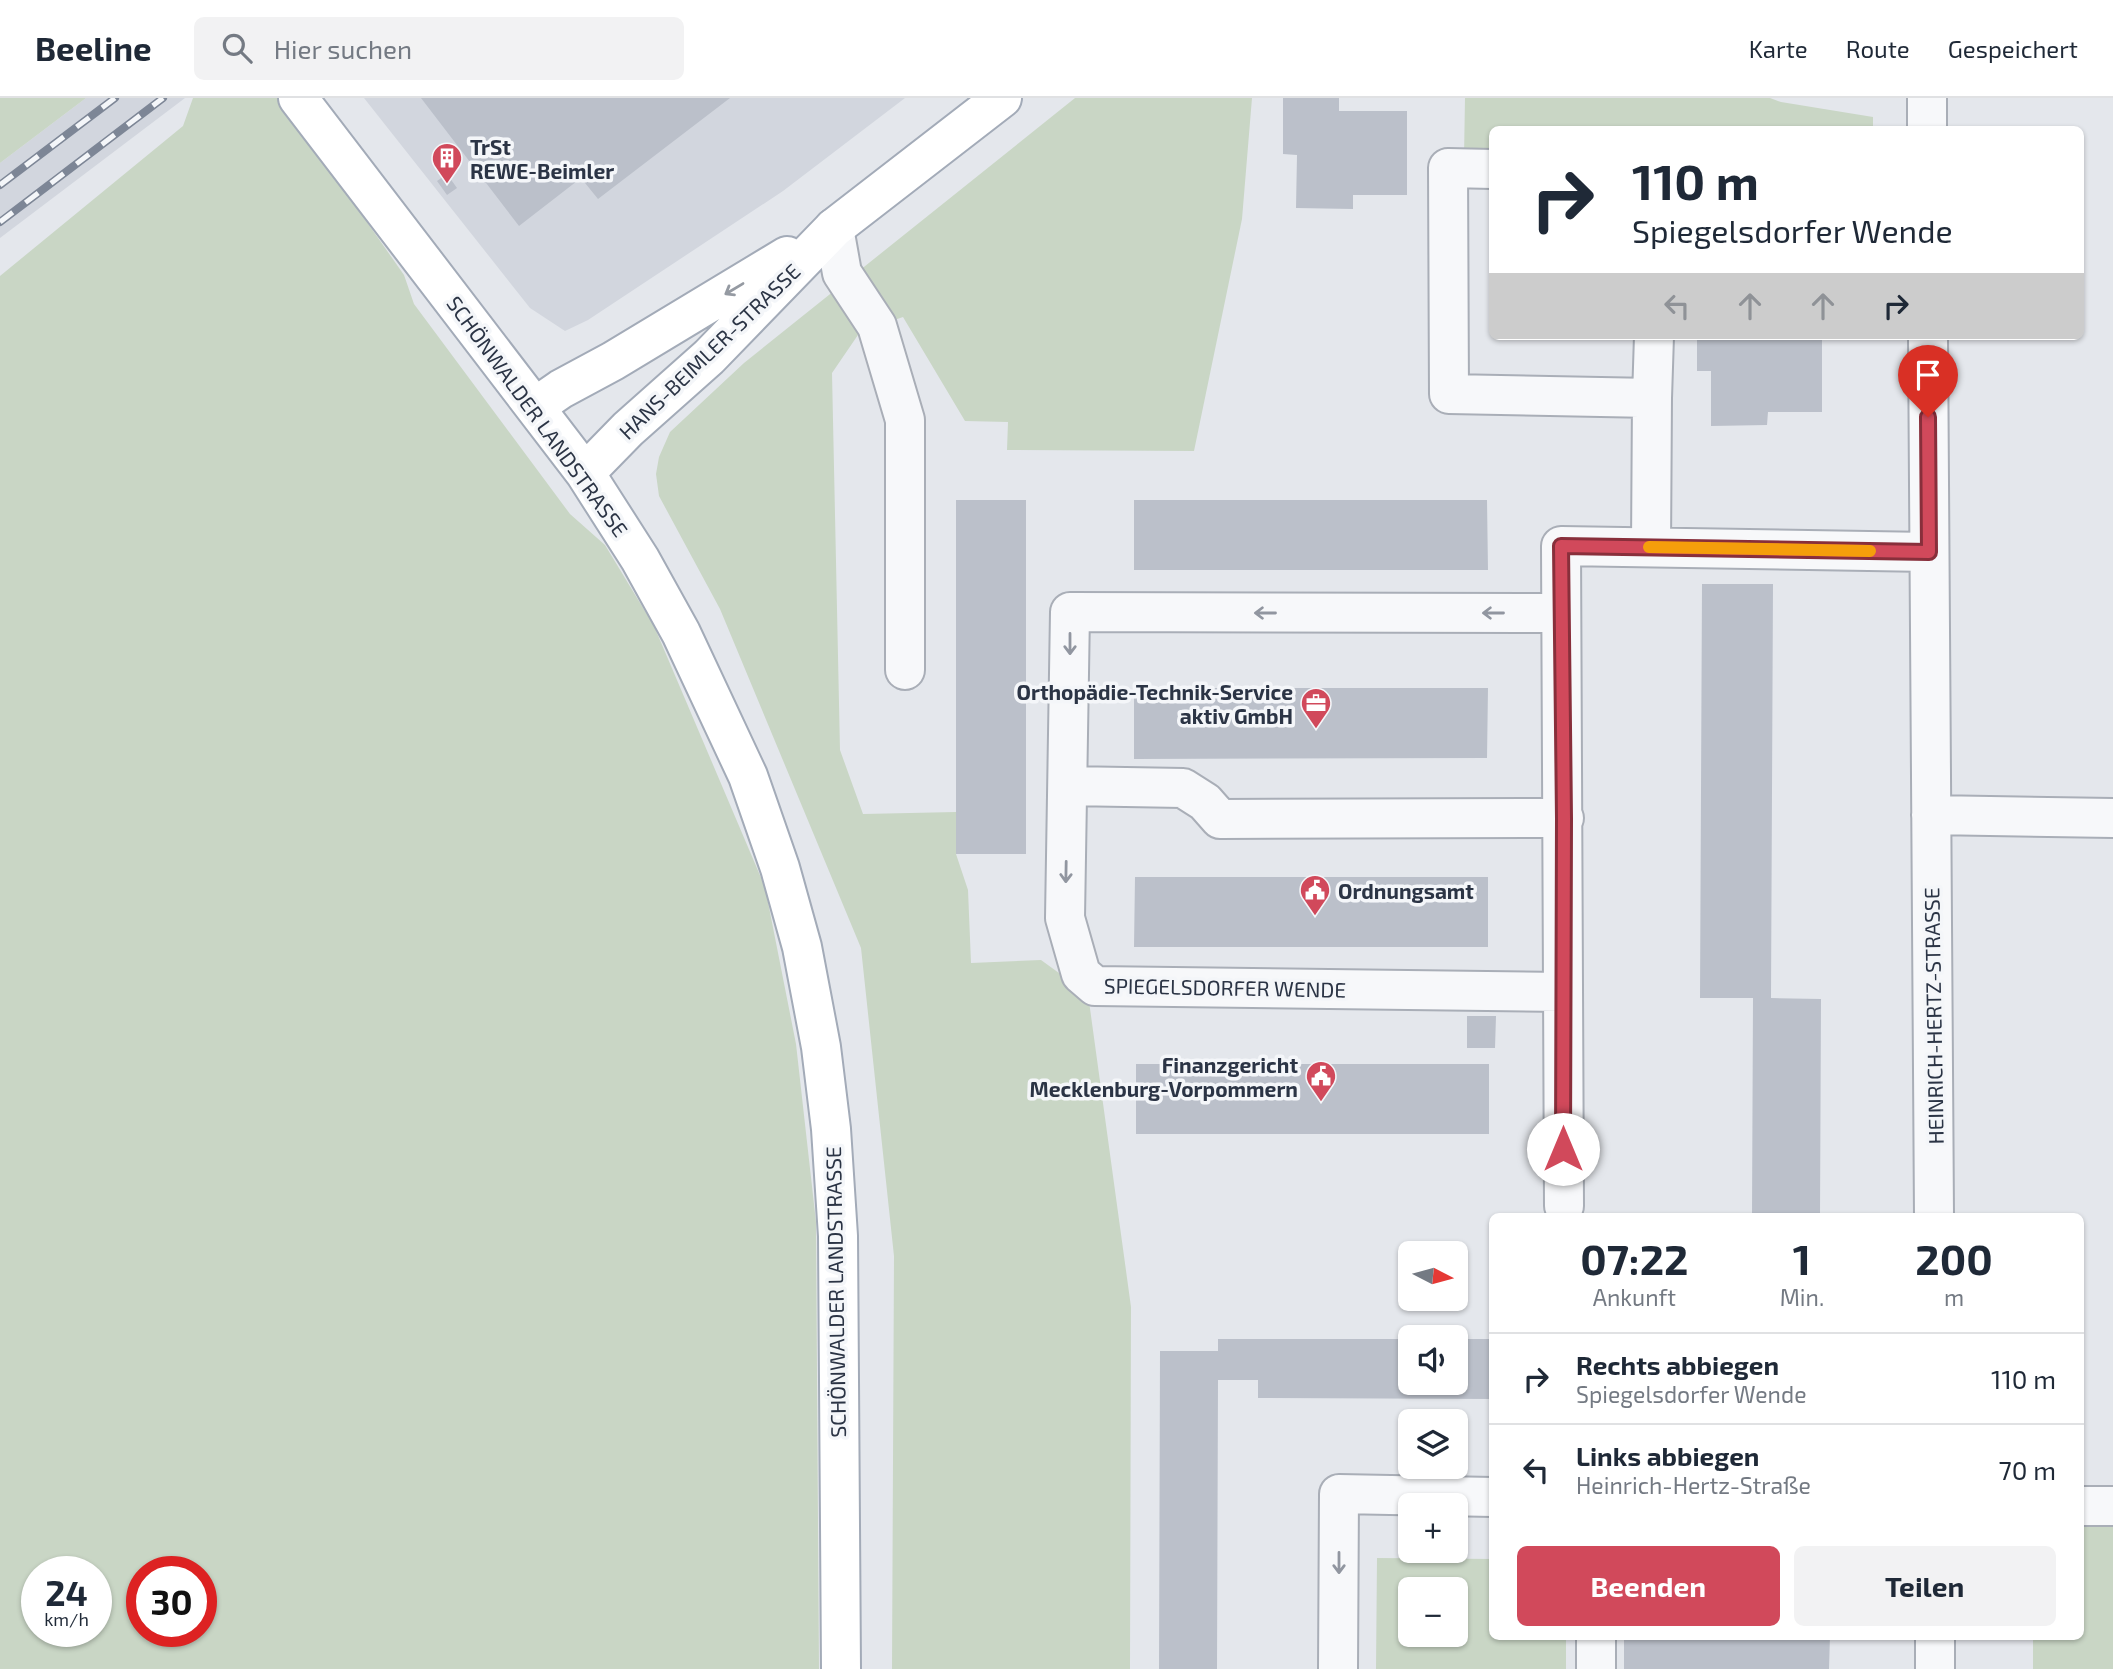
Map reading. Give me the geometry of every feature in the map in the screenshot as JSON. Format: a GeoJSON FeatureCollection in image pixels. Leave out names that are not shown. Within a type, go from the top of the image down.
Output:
{"type":"FeatureCollection","features":[{"type":"Feature","properties":{"kind":"main road","name":"SCHÖNWALDER LANDSTRASSE"},"geometry":{"type":"LineString","coordinates":[[298,98],[585,473],[640,559],[681,633],[748,775],[780,868],[802,947],[821,1047],[831,1129],[838,1236],[841,1669]]}},
{"type":"Feature","properties":{"kind":"main road","name":"HANS-BEIMLER-STRASSE"},"geometry":{"type":"LineString","coordinates":[[536,407],[561,389],[613,361],[834,228],[1002,98]]}},
{"type":"Feature","properties":{"kind":"main road","name":"HANS-BEIMLER-STRASSE"},"geometry":{"type":"LineString","coordinates":[[585,473],[628,429],[709,357],[834,228]]}},
{"type":"Feature","properties":{"kind":"street"},"geometry":{"type":"LineString","coordinates":[[1927,98],[1927,126]]}},
{"type":"Feature","properties":{"kind":"street"},"geometry":{"type":"LineString","coordinates":[[1489,169],[1448,168],[1449,394],[1652,398]]}},
{"type":"Feature","properties":{"kind":"street"},"geometry":{"type":"LineString","coordinates":[[834,228],[842,273],[877,326],[905,420],[905,670]]}},
{"type":"Feature","properties":{"kind":"street"},"geometry":{"type":"LineString","coordinates":[[1651,547],[1654,340]]}},
{"type":"Feature","properties":{"kind":"street","name":"HEINRICH-HERTZ-STRASSE"},"geometry":{"type":"LineString","coordinates":[[1928,340],[1934,1213]]}},
{"type":"Feature","properties":{"kind":"street"},"geometry":{"type":"LineString","coordinates":[[1564,1206],[1561,546],[1929,552]]}},
{"type":"Feature","properties":{"kind":"street","name":"SPIEGELSDORFER WENDE"},"geometry":{"type":"LineString","coordinates":[[1561,614],[1070,612],[1065,918],[1081,974],[1095,986],[1563,992]]}},
{"type":"Feature","properties":{"kind":"street"},"geometry":{"type":"LineString","coordinates":[[1069,786],[1183,788],[1205,802],[1220,819],[1564,818]]}},
{"type":"Feature","properties":{"kind":"street"},"geometry":{"type":"LineString","coordinates":[[1931,815],[2113,818]]}},
{"type":"Feature","properties":{"kind":"street"},"geometry":{"type":"LineString","coordinates":[[1338,1669],[1339,1494],[1489,1497]]}},
{"type":"Feature","properties":{"kind":"street"},"geometry":{"type":"LineString","coordinates":[[2084,1506],[2113,1506]]}},
{"type":"Feature","properties":{"kind":"street"},"geometry":{"type":"LineString","coordinates":[[1596,1640],[1596,1669]]}},
{"type":"Feature","properties":{"kind":"street"},"geometry":{"type":"LineString","coordinates":[[1935,1640],[1935,1669]]}},
{"type":"Feature","properties":{"kind":"shaded area"},"geometry":{"type":"Polygon","coordinates":[[[86,98],[185,98],[0,238],[0,163],[86,98]]]}},
{"type":"Feature","properties":{"kind":"shaded area"},"geometry":{"type":"Polygon","coordinates":[[[364,98],[905,98],[783,191],[588,320],[565,331],[530,308],[364,98]]]}},
{"type":"Feature","properties":{"kind":"green space"},"geometry":{"type":"Polygon","coordinates":[[[0,98],[86,98],[0,163],[0,98]]]}},
{"type":"Feature","properties":{"kind":"green space"},"geometry":{"type":"Polygon","coordinates":[[[193,98],[280,98],[404,275],[414,304],[570,514],[605,545],[654,626],[765,887],[796,1044],[816,1222],[819,1669],[0,1669],[0,276],[183,126],[193,98]]]}},
{"type":"Feature","properties":{"kind":"green space"},"geometry":{"type":"Polygon","coordinates":[[[1075,98],[1252,98],[1242,219],[1194,451],[1007,450],[1008,422],[965,421],[903,317],[860,332],[832,373],[840,750],[863,814],[956,812],[956,854],[968,890],[971,963],[1041,960],[1088,994],[1131,1307],[1130,1669],[892,1669],[894,1256],[861,948],[720,609],[659,496],[656,474],[659,457],[670,432],[744,363],[1075,98]]]}},
{"type":"Feature","properties":{"kind":"green space"},"geometry":{"type":"Polygon","coordinates":[[[1465,98],[1770,98],[1873,117],[1873,126],[1489,126],[1489,158],[1464,157],[1465,98]]]}},
{"type":"Feature","properties":{"kind":"green space"},"geometry":{"type":"Polygon","coordinates":[[[2084,1524],[2113,1524],[2113,1669],[2033,1669],[2033,1640],[2084,1640],[2084,1524]]]}},
{"type":"Feature","properties":{"kind":"green space"},"geometry":{"type":"Polygon","coordinates":[[[1377,1558],[1398,1558],[1398,1563],[1468,1563],[1468,1559],[1489,1559],[1489,1640],[1566,1640],[1566,1669],[1376,1669],[1377,1558]]]}},
{"type":"Feature","properties":{"kind":"building"},"geometry":{"type":"Polygon","coordinates":[[[421,98],[730,98],[598,199],[581,178],[519,226],[421,98]]]}},
{"type":"Feature","properties":{"kind":"building"},"geometry":{"type":"Polygon","coordinates":[[[1283,98],[1339,98],[1339,111],[1407,111],[1407,195],[1353,195],[1353,209],[1296,208],[1297,155],[1283,154],[1283,98]]]}},
{"type":"Feature","properties":{"kind":"building","name":"TrSt REWE-Beimler"},"geometry":{"type":"Polygon","coordinates":[[[447,174],[457,188],[447,195],[437,181],[447,174]]]}},
{"type":"Feature","properties":{"kind":"building"},"geometry":{"type":"Polygon","coordinates":[[[1697,340],[1822,340],[1822,412],[1768,412],[1767,425],[1711,426],[1711,371],[1697,371],[1697,340]]]}},
{"type":"Feature","properties":{"kind":"building"},"geometry":{"type":"Polygon","coordinates":[[[956,500],[1026,500],[1026,854],[956,854],[956,500]]]}},
{"type":"Feature","properties":{"kind":"building"},"geometry":{"type":"Polygon","coordinates":[[[1134,500],[1487,500],[1488,570],[1134,570],[1134,500]]]}},
{"type":"Feature","properties":{"kind":"building"},"geometry":{"type":"Polygon","coordinates":[[[1702,584],[1773,584],[1771,998],[1821,999],[1820,1213],[1752,1213],[1753,998],[1700,998],[1702,584]]]}},
{"type":"Feature","properties":{"kind":"building"},"geometry":{"type":"Polygon","coordinates":[[[1488,688],[1487,758],[1134,759],[1134,689],[1488,688]]]}},
{"type":"Feature","properties":{"kind":"building"},"geometry":{"type":"Polygon","coordinates":[[[1135,877],[1488,877],[1488,947],[1134,947],[1135,877]]]}},
{"type":"Feature","properties":{"kind":"building"},"geometry":{"type":"Polygon","coordinates":[[[1467,1016],[1496,1016],[1495,1048],[1467,1048],[1467,1016]]]}},
{"type":"Feature","properties":{"kind":"building"},"geometry":{"type":"Polygon","coordinates":[[[1136,1064],[1489,1064],[1489,1134],[1136,1134],[1136,1064]]]}},
{"type":"Feature","properties":{"kind":"building"},"geometry":{"type":"Polygon","coordinates":[[[1218,1339],[1398,1339],[1398,1395],[1468,1395],[1468,1339],[1489,1339],[1489,1399],[1258,1398],[1258,1380],[1218,1380],[1217,1669],[1159,1669],[1160,1351],[1218,1351],[1218,1339]]]}},
{"type":"Feature","properties":{"kind":"building"},"geometry":{"type":"Polygon","coordinates":[[[1624,1640],[1830,1640],[1829,1669],[1624,1669],[1624,1640]]]}},
{"type":"Feature","properties":{"kind":"railway"},"geometry":{"type":"LineString","coordinates":[[0,185],[115,98]]}},
{"type":"Feature","properties":{"kind":"railway"},"geometry":{"type":"LineString","coordinates":[[0,222],[163,98]]}},
{"type":"Feature","properties":{"kind":"slow traffic"},"geometry":{"type":"LineString","coordinates":[[1649,547],[1870,551]]}},
{"type":"Feature","properties":{"kind":"place","name":"TrSt REWE-Beimler"},"geometry":{"type":"Point","coordinates":[447,185]}},
{"type":"Feature","properties":{"kind":"place","name":"Orthopädie-Technik-Service aktiv GmbH"},"geometry":{"type":"Point","coordinates":[1316,730]}},
{"type":"Feature","properties":{"kind":"place","name":"Ordnungsamt"},"geometry":{"type":"Point","coordinates":[1315,917]}},
{"type":"Feature","properties":{"kind":"place","name":"Finanzgericht Mecklenburg-Vorpommern"},"geometry":{"type":"Point","coordinates":[1321,1103]}},
{"type":"Feature","properties":{"kind":"route"},"geometry":{"type":"LineString","coordinates":[[1563,1149],[1561,546],[1929,552],[1928,417]]}}]}
